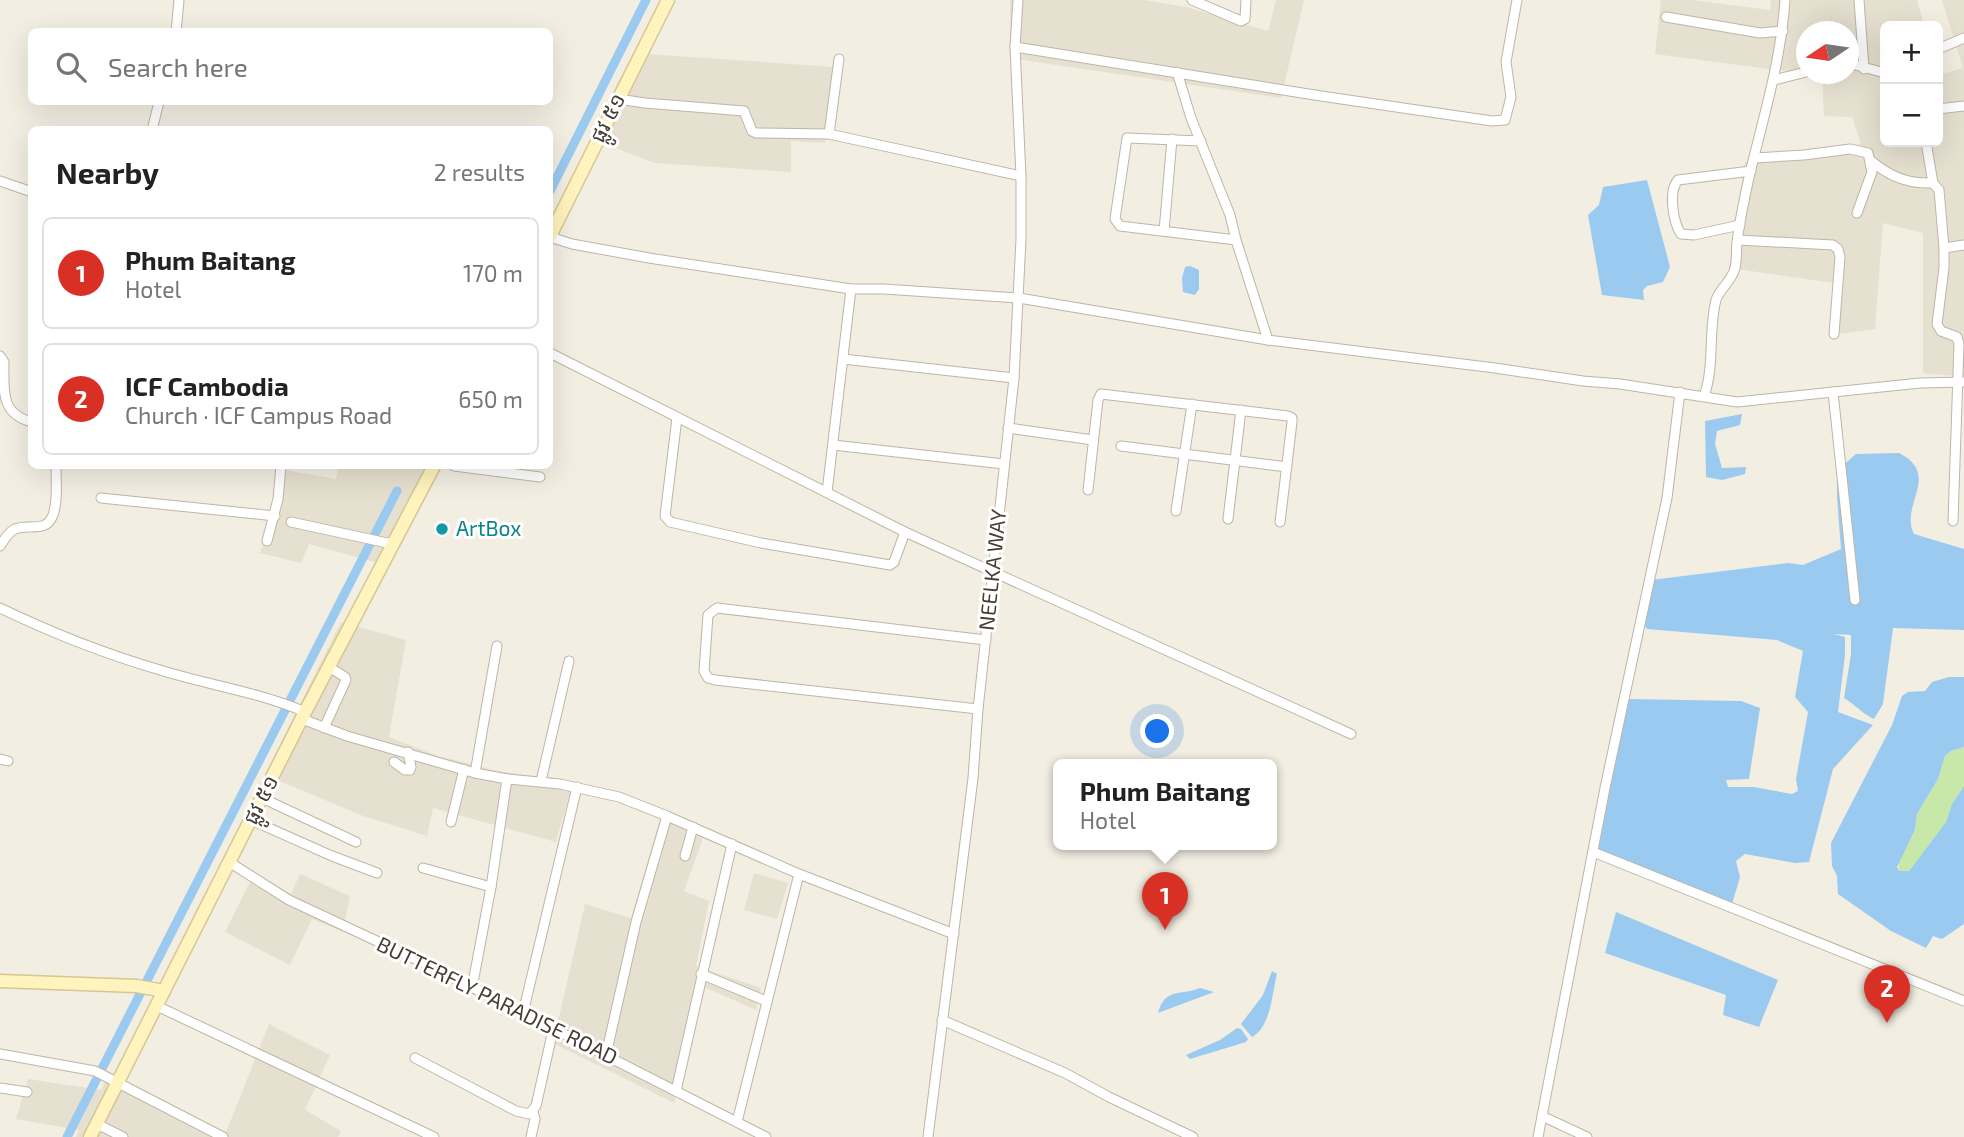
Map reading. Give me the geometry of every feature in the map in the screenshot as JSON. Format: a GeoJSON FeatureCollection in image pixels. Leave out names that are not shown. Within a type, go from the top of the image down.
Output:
{"type":"FeatureCollection","features":[{"type":"Feature","properties":{"kind":"main road","name":"ផ្លូវ ៥១"},"geometry":{"type":"LineString","coordinates":[[553,231],[668,0]]}},
{"type":"Feature","properties":{"kind":"main road","name":"ផ្លូវ ៥១"},"geometry":{"type":"LineString","coordinates":[[90,1137],[114,1080],[238,868],[309,719],[336,671],[388,543],[429,469]]}},
{"type":"Feature","properties":{"kind":"main road"},"geometry":{"type":"LineString","coordinates":[[0,981],[143,986],[164,991]]}},
{"type":"Feature","properties":{"kind":"street"},"geometry":{"type":"LineString","coordinates":[[176,28],[179,0]]}},
{"type":"Feature","properties":{"kind":"street","name":"NEELKA WAY"},"geometry":{"type":"LineString","coordinates":[[928,1137],[973,778],[1014,378],[1019,299],[1021,176],[1015,47],[1018,0]]}},
{"type":"Feature","properties":{"kind":"street"},"geometry":{"type":"LineString","coordinates":[[1192,0],[1241,21],[1245,19],[1245,0]]}},
{"type":"Feature","properties":{"kind":"street"},"geometry":{"type":"LineString","coordinates":[[1015,47],[1321,96],[1492,121],[1505,120],[1511,97],[1506,62],[1517,0]]}},
{"type":"Feature","properties":{"kind":"street"},"geometry":{"type":"LineString","coordinates":[[1704,396],[1708,387],[1710,336],[1717,299],[1721,289],[1733,275],[1751,171],[1774,80],[1783,32],[1785,0]]}},
{"type":"Feature","properties":{"kind":"street"},"geometry":{"type":"LineString","coordinates":[[1859,0],[1864,69]]}},
{"type":"Feature","properties":{"kind":"street"},"geometry":{"type":"LineString","coordinates":[[1666,18],[1760,33],[1783,32]]}},
{"type":"Feature","properties":{"kind":"street"},"geometry":{"type":"LineString","coordinates":[[1943,47],[1964,38]]}},
{"type":"Feature","properties":{"kind":"street"},"geometry":{"type":"LineString","coordinates":[[829,134],[839,58]]}},
{"type":"Feature","properties":{"kind":"street"},"geometry":{"type":"LineString","coordinates":[[1859,67],[1880,72]]}},
{"type":"Feature","properties":{"kind":"street"},"geometry":{"type":"LineString","coordinates":[[1177,72],[1191,118],[1224,197],[1268,340]]}},
{"type":"Feature","properties":{"kind":"street"},"geometry":{"type":"LineString","coordinates":[[1774,80],[1796,75]]}},
{"type":"Feature","properties":{"kind":"street"},"geometry":{"type":"LineString","coordinates":[[618,99],[744,111],[752,131],[760,134],[829,134],[1021,176]]}},
{"type":"Feature","properties":{"kind":"street"},"geometry":{"type":"LineString","coordinates":[[153,126],[158,105]]}},
{"type":"Feature","properties":{"kind":"street"},"geometry":{"type":"LineString","coordinates":[[1943,108],[1964,106]]}},
{"type":"Feature","properties":{"kind":"street"},"geometry":{"type":"LineString","coordinates":[[1201,141],[1126,138],[1115,219],[1120,226],[1236,240]]}},
{"type":"Feature","properties":{"kind":"street"},"geometry":{"type":"LineString","coordinates":[[1164,231],[1172,139]]}},
{"type":"Feature","properties":{"kind":"street"},"geometry":{"type":"LineString","coordinates":[[1927,147],[1933,183],[1939,190],[1944,248],[1937,324],[1941,331],[1957,337],[1959,344],[1961,382],[1953,521]]}},
{"type":"Feature","properties":{"kind":"street"},"geometry":{"type":"LineString","coordinates":[[1755,158],[1850,149],[1868,153],[1872,172],[1857,213]]}},
{"type":"Feature","properties":{"kind":"street"},"geometry":{"type":"LineString","coordinates":[[1870,160],[1889,175],[1933,183]]}},
{"type":"Feature","properties":{"kind":"street"},"geometry":{"type":"LineString","coordinates":[[1740,225],[1694,235],[1681,234],[1676,225],[1673,188],[1678,180],[1751,171]]}},
{"type":"Feature","properties":{"kind":"street"},"geometry":{"type":"LineString","coordinates":[[0,181],[28,191]]}},
{"type":"Feature","properties":{"kind":"street"},"geometry":{"type":"LineString","coordinates":[[553,238],[649,258],[851,289],[1019,299],[1268,340],[1680,392],[1721,401],[1737,402],[1920,383],[1961,382]]}},
{"type":"Feature","properties":{"kind":"street"},"geometry":{"type":"LineString","coordinates":[[1738,240],[1833,245],[1838,249],[1840,257],[1834,334]]}},
{"type":"Feature","properties":{"kind":"street"},"geometry":{"type":"LineString","coordinates":[[1944,248],[1964,245]]}},
{"type":"Feature","properties":{"kind":"street"},"geometry":{"type":"LineString","coordinates":[[827,492],[851,289]]}},
{"type":"Feature","properties":{"kind":"street"},"geometry":{"type":"LineString","coordinates":[[553,355],[905,532],[1351,734]]}},
{"type":"Feature","properties":{"kind":"street"},"geometry":{"type":"LineString","coordinates":[[0,356],[4,362],[6,405],[11,413],[28,421]]}},
{"type":"Feature","properties":{"kind":"street"},"geometry":{"type":"LineString","coordinates":[[843,359],[1014,378]]}},
{"type":"Feature","properties":{"kind":"street"},"geometry":{"type":"LineString","coordinates":[[1538,1137],[1544,1117],[1593,852],[1667,498],[1680,392]]}},
{"type":"Feature","properties":{"kind":"street"},"geometry":{"type":"LineString","coordinates":[[1833,392],[1855,600]]}},
{"type":"Feature","properties":{"kind":"street"},"geometry":{"type":"LineString","coordinates":[[1088,490],[1098,400],[1101,394],[1292,418],[1280,523]]}},
{"type":"Feature","properties":{"kind":"street"},"geometry":{"type":"LineString","coordinates":[[1176,512],[1192,404]]}},
{"type":"Feature","properties":{"kind":"street"},"geometry":{"type":"LineString","coordinates":[[1228,519],[1241,410]]}},
{"type":"Feature","properties":{"kind":"street"},"geometry":{"type":"LineString","coordinates":[[677,418],[665,516],[670,522],[761,543],[890,565],[894,562],[905,532]]}},
{"type":"Feature","properties":{"kind":"street"},"geometry":{"type":"LineString","coordinates":[[1009,428],[1093,440]]}},
{"type":"Feature","properties":{"kind":"street"},"geometry":{"type":"LineString","coordinates":[[833,445],[1004,464]]}},
{"type":"Feature","properties":{"kind":"street"},"geometry":{"type":"LineString","coordinates":[[1121,446],[1287,467]]}},
{"type":"Feature","properties":{"kind":"street"},"geometry":{"type":"LineString","coordinates":[[0,546],[10,533],[18,528],[44,526],[50,522],[54,513],[56,469]]}},
{"type":"Feature","properties":{"kind":"street"},"geometry":{"type":"LineString","coordinates":[[267,541],[275,516],[281,469]]}},
{"type":"Feature","properties":{"kind":"street"},"geometry":{"type":"LineString","coordinates":[[478,469],[540,477]]}},
{"type":"Feature","properties":{"kind":"street"},"geometry":{"type":"LineString","coordinates":[[101,498],[275,516]]}},
{"type":"Feature","properties":{"kind":"street"},"geometry":{"type":"LineString","coordinates":[[292,522],[388,543]]}},
{"type":"Feature","properties":{"kind":"street"},"geometry":{"type":"LineString","coordinates":[[0,608],[42,629],[125,659],[171,674],[282,702],[309,719],[408,752],[507,779],[541,781],[619,797],[799,874],[954,934]]}},
{"type":"Feature","properties":{"kind":"street"},"geometry":{"type":"LineString","coordinates":[[978,709],[708,678],[704,671],[708,615],[717,608],[986,640]]}},
{"type":"Feature","properties":{"kind":"street"},"geometry":{"type":"LineString","coordinates":[[475,772],[497,646]]}},
{"type":"Feature","properties":{"kind":"street"},"geometry":{"type":"LineString","coordinates":[[541,781],[569,661]]}},
{"type":"Feature","properties":{"kind":"street"},"geometry":{"type":"LineString","coordinates":[[309,719],[346,684],[346,678],[336,671]]}},
{"type":"Feature","properties":{"kind":"street"},"geometry":{"type":"LineString","coordinates":[[394,762],[410,771],[408,752]]}},
{"type":"Feature","properties":{"kind":"street"},"geometry":{"type":"LineString","coordinates":[[451,822],[464,769]]}},
{"type":"Feature","properties":{"kind":"street"},"geometry":{"type":"LineString","coordinates":[[472,988],[507,779]]}},
{"type":"Feature","properties":{"kind":"street"},"geometry":{"type":"LineString","coordinates":[[523,1013],[577,787]]}},
{"type":"Feature","properties":{"kind":"street"},"geometry":{"type":"LineString","coordinates":[[270,801],[356,842]]}},
{"type":"Feature","properties":{"kind":"street"},"geometry":{"type":"LineString","coordinates":[[606,1055],[636,922],[667,816]]}},
{"type":"Feature","properties":{"kind":"street"},"geometry":{"type":"LineString","coordinates":[[259,824],[377,873]]}},
{"type":"Feature","properties":{"kind":"street"},"geometry":{"type":"LineString","coordinates":[[685,856],[693,827]]}},
{"type":"Feature","properties":{"kind":"street"},"geometry":{"type":"LineString","coordinates":[[676,1091],[732,844]]}},
{"type":"Feature","properties":{"kind":"street"},"geometry":{"type":"LineString","coordinates":[[1593,852],[1964,1001]]}},
{"type":"Feature","properties":{"kind":"street","name":"BUTTERFLY PARADISE ROAD"},"geometry":{"type":"LineString","coordinates":[[238,868],[305,908],[430,965],[766,1137]]}},
{"type":"Feature","properties":{"kind":"street"},"geometry":{"type":"LineString","coordinates":[[423,868],[491,887]]}},
{"type":"Feature","properties":{"kind":"street"},"geometry":{"type":"LineString","coordinates":[[737,1122],[799,874]]}},
{"type":"Feature","properties":{"kind":"street"},"geometry":{"type":"LineString","coordinates":[[701,974],[766,1001]]}},
{"type":"Feature","properties":{"kind":"street"},"geometry":{"type":"LineString","coordinates":[[157,1006],[434,1137]]}},
{"type":"Feature","properties":{"kind":"street"},"geometry":{"type":"LineString","coordinates":[[942,1020],[1065,1073],[1193,1137]]}},
{"type":"Feature","properties":{"kind":"street"},"geometry":{"type":"LineString","coordinates":[[531,1137],[535,1119],[533,1111],[553,1030]]}},
{"type":"Feature","properties":{"kind":"street"},"geometry":{"type":"LineString","coordinates":[[0,1054],[95,1071],[223,1137]]}},
{"type":"Feature","properties":{"kind":"street"},"geometry":{"type":"LineString","coordinates":[[415,1058],[516,1111],[523,1114],[533,1111]]}},
{"type":"Feature","properties":{"kind":"street"},"geometry":{"type":"LineString","coordinates":[[0,1088],[27,1092]]}},
{"type":"Feature","properties":{"kind":"street"},"geometry":{"type":"LineString","coordinates":[[1544,1117],[1587,1137]]}},
{"type":"Feature","properties":{"kind":"street"},"geometry":{"type":"LineString","coordinates":[[97,1124],[123,1137]]}},
{"type":"Feature","properties":{"kind":"shaded area"},"geometry":{"type":"Polygon","coordinates":[[[1010,0],[1145,0],[1186,7],[1268,31],[1276,0],[1304,0],[1281,98],[1010,58],[1010,0]]]}},
{"type":"Feature","properties":{"kind":"shaded area"},"geometry":{"type":"Polygon","coordinates":[[[1661,0],[1692,0],[1770,10],[1771,0],[1917,0],[1923,21],[1880,21],[1880,147],[1943,147],[1943,74],[1963,68],[1942,0],[1964,0],[1964,377],[1923,373],[1923,233],[1883,223],[1875,329],[1839,334],[1840,284],[1729,268],[1745,162],[1861,144],[1852,117],[1824,116],[1822,84],[1859,84],[1859,21],[1796,21],[1796,73],[1655,54],[1661,0]]]}},
{"type":"Feature","properties":{"kind":"shaded area"},"geometry":{"type":"Polygon","coordinates":[[[633,53],[835,67],[825,143],[791,141],[791,172],[655,163],[590,138],[633,53]]]}},
{"type":"Feature","properties":{"kind":"shaded area"},"geometry":{"type":"Polygon","coordinates":[[[338,469],[438,469],[389,566],[309,544],[301,563],[260,553],[285,470],[336,479],[338,469]]]}},
{"type":"Feature","properties":{"kind":"shaded area"},"geometry":{"type":"Polygon","coordinates":[[[341,622],[406,640],[389,737],[438,756],[498,771],[573,782],[556,842],[433,808],[427,836],[363,816],[265,775],[341,622]]]}},
{"type":"Feature","properties":{"kind":"shaded area"},"geometry":{"type":"Polygon","coordinates":[[[662,812],[701,828],[702,841],[684,891],[709,901],[696,966],[761,988],[756,1010],[700,985],[674,1103],[553,1043],[585,904],[631,918],[662,812]]]}},
{"type":"Feature","properties":{"kind":"shaded area"},"geometry":{"type":"Polygon","coordinates":[[[754,873],[788,883],[777,919],[744,910],[754,873]]]}},
{"type":"Feature","properties":{"kind":"shaded area"},"geometry":{"type":"Polygon","coordinates":[[[300,874],[350,896],[343,932],[312,919],[290,965],[225,932],[253,876],[291,894],[300,874]]]}},
{"type":"Feature","properties":{"kind":"shaded area"},"geometry":{"type":"Polygon","coordinates":[[[269,1024],[330,1055],[305,1110],[341,1131],[338,1137],[76,1137],[79,1130],[16,1119],[28,1079],[101,1090],[109,1073],[225,1135],[269,1024]]]}},
{"type":"Feature","properties":{"kind":"green space"},"geometry":{"type":"Polygon","coordinates":[[[1964,747],[1964,786],[1952,804],[1946,822],[1909,871],[1899,871],[1898,861],[1915,831],[1917,814],[1938,779],[1945,756],[1964,747]]]}},
{"type":"Feature","properties":{"kind":"water"},"geometry":{"type":"Polygon","coordinates":[[[1647,180],[1670,267],[1663,282],[1647,286],[1643,290],[1644,300],[1602,295],[1588,215],[1599,205],[1603,187],[1647,180]]]}},
{"type":"Feature","properties":{"kind":"water"},"geometry":{"type":"Polygon","coordinates":[[[1185,267],[1199,270],[1199,289],[1195,295],[1183,292],[1182,278],[1185,267]]]}},
{"type":"Feature","properties":{"kind":"water"},"geometry":{"type":"Polygon","coordinates":[[[1742,414],[1740,425],[1717,431],[1715,444],[1722,468],[1746,467],[1745,474],[1722,480],[1706,477],[1705,421],[1742,414]]]}},
{"type":"Feature","properties":{"kind":"water"},"geometry":{"type":"Polygon","coordinates":[[[1899,453],[1911,462],[1919,481],[1911,512],[1914,534],[1964,549],[1964,630],[1893,628],[1883,704],[1874,719],[1844,698],[1851,635],[1834,634],[1845,637],[1838,712],[1873,725],[1833,769],[1809,862],[1795,863],[1745,854],[1736,861],[1740,877],[1732,904],[1596,850],[1629,699],[1741,701],[1760,708],[1749,779],[1726,780],[1728,787],[1754,787],[1792,794],[1798,791],[1796,779],[1808,712],[1795,697],[1803,651],[1777,640],[1647,629],[1643,623],[1651,580],[1789,563],[1803,565],[1841,549],[1837,498],[1837,474],[1840,468],[1856,454],[1899,453]]]}},
{"type":"Feature","properties":{"kind":"water"},"geometry":{"type":"Polygon","coordinates":[[[1949,677],[1964,677],[1964,747],[1945,756],[1938,779],[1917,814],[1915,830],[1897,867],[1899,871],[1909,871],[1946,822],[1952,804],[1964,786],[1964,924],[1942,939],[1933,936],[1926,948],[1891,931],[1838,894],[1837,876],[1832,866],[1831,843],[1892,725],[1902,696],[1908,692],[1925,691],[1932,682],[1949,677]]]}},
{"type":"Feature","properties":{"kind":"water"},"geometry":{"type":"Polygon","coordinates":[[[1616,912],[1778,980],[1759,1027],[1723,1015],[1726,995],[1605,953],[1616,912]]]}},
{"type":"Feature","properties":{"kind":"water"},"geometry":{"type":"Polygon","coordinates":[[[1272,971],[1277,974],[1270,1009],[1263,1026],[1252,1037],[1241,1024],[1263,995],[1272,971]]]}},
{"type":"Feature","properties":{"kind":"water"},"geometry":{"type":"Polygon","coordinates":[[[1200,988],[1214,992],[1158,1013],[1169,996],[1200,988]]]}},
{"type":"Feature","properties":{"kind":"water"},"geometry":{"type":"Polygon","coordinates":[[[1237,1028],[1241,1029],[1248,1039],[1246,1042],[1190,1059],[1186,1055],[1220,1040],[1237,1028]]]}},
{"type":"Feature","properties":{"kind":"waterway"},"geometry":{"type":"LineString","coordinates":[[553,185],[646,0]]}},
{"type":"Feature","properties":{"kind":"waterway"},"geometry":{"type":"LineString","coordinates":[[67,1137],[397,491]]}},
{"type":"Feature","properties":{"kind":"place","name":"ArtBox"},"geometry":{"type":"Point","coordinates":[442,529]}},
{"type":"Feature","properties":{"kind":"place","name":"Phum Baitang"},"geometry":{"type":"Point","coordinates":[1165,930]}},
{"type":"Feature","properties":{"kind":"place","name":"ICF Cambodia"},"geometry":{"type":"Point","coordinates":[1887,1023]}}]}
